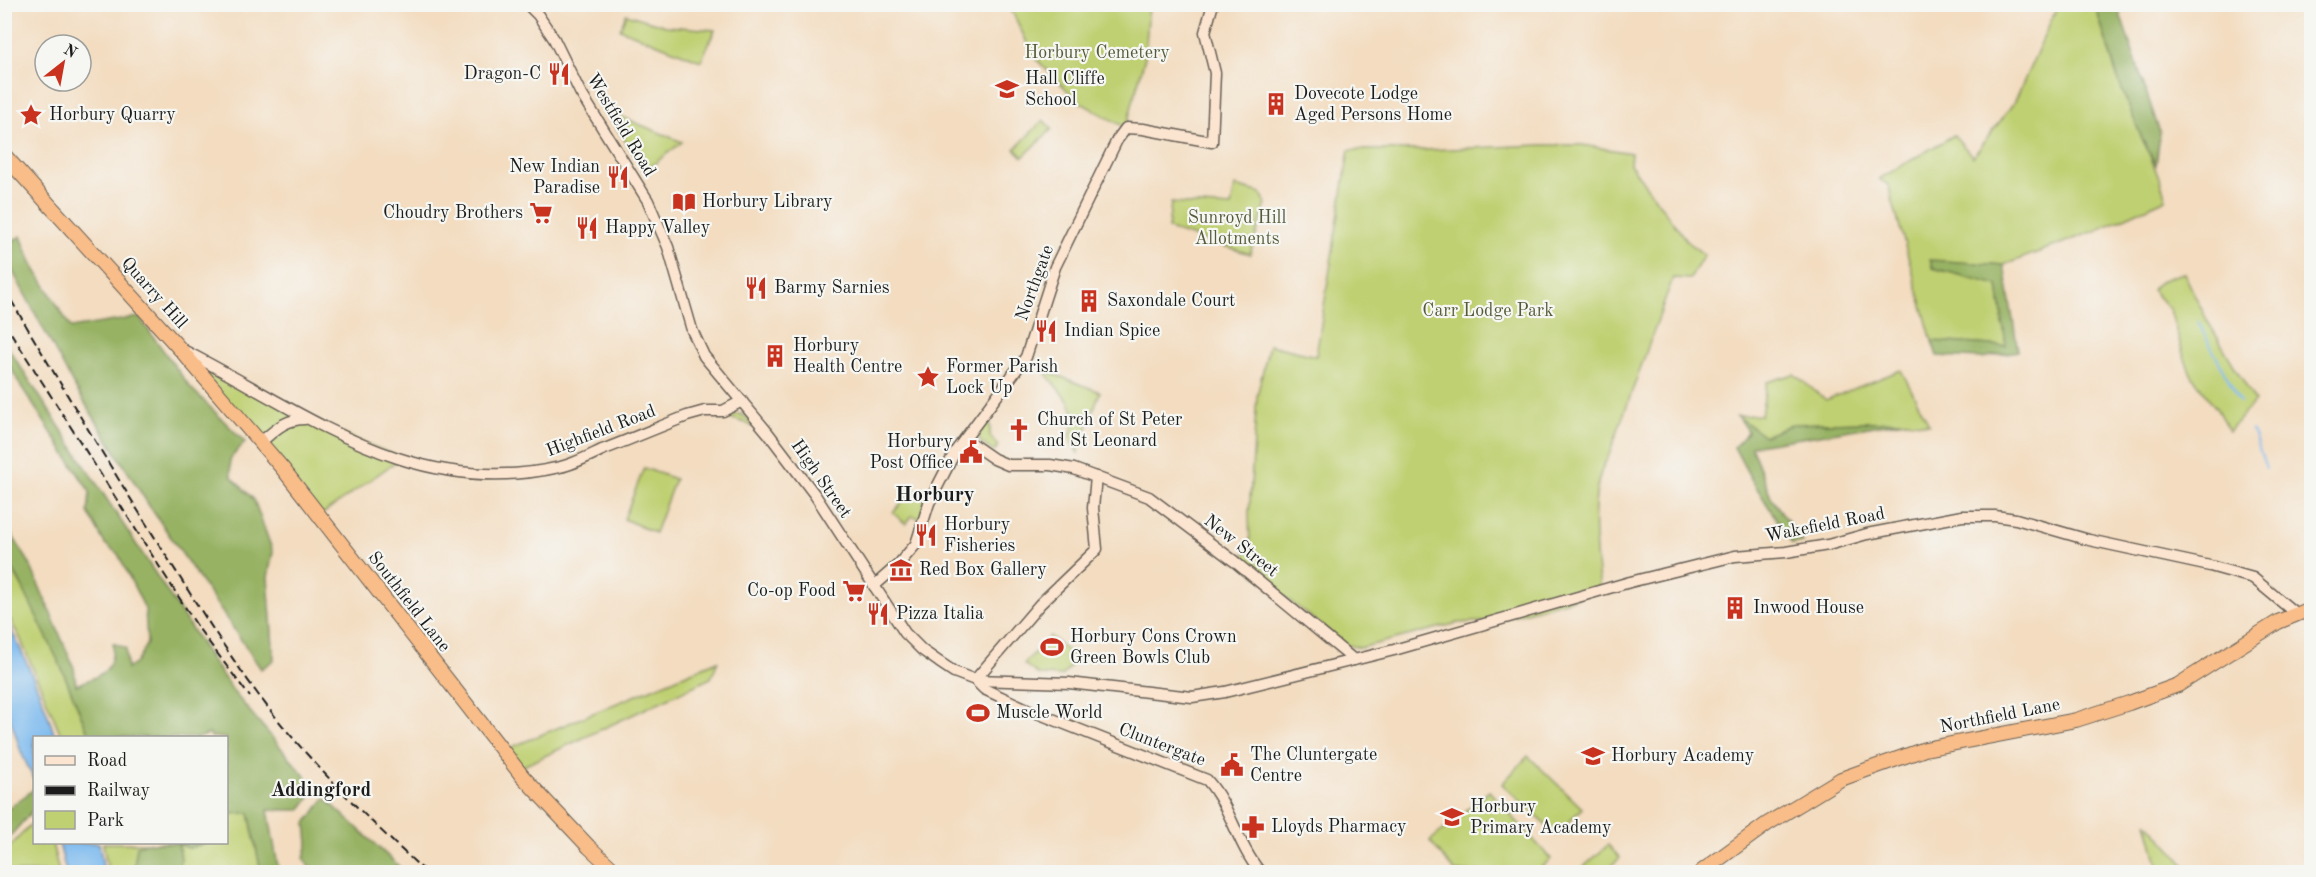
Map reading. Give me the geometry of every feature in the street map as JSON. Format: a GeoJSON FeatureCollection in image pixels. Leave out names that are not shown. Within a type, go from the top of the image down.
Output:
{"type":"FeatureCollection","features":[{"type":"Feature","properties":{"kind":"highway","name":"Quarry Hill"},"geometry":{"type":"LineString","coordinates":[[4,155],[180,349]]}},
{"type":"Feature","properties":{"kind":"highway","name":"Southfield Lane"},"geometry":{"type":"LineString","coordinates":[[180,349],[261,442],[523,777],[616,873]]}},
{"type":"Feature","properties":{"kind":"highway","name":"Northfield Lane"},"geometry":{"type":"LineString","coordinates":[[1701,873],[1767,824],[1840,779],[1925,749],[2076,720],[2129,703],[2178,685],[2295,613],[2312,608]]}},
{"type":"Feature","properties":{"kind":"main road","name":"Westfield Road"},"geometry":{"type":"LineString","coordinates":[[527,4],[538,15],[554,39],[580,92],[648,201],[668,247],[674,269]]}},
{"type":"Feature","properties":{"kind":"main road","name":"Northgate"},"geometry":{"type":"LineString","coordinates":[[874,586],[898,565],[916,544],[929,503],[956,452],[987,413],[1026,357],[1055,267],[1117,140],[1126,128],[1212,142],[1215,73],[1205,32],[1213,4]]}},
{"type":"Feature","properties":{"kind":"main road","name":"High Street"},"geometry":{"type":"LineString","coordinates":[[674,269],[692,330],[704,356],[815,495],[905,633],[914,643],[954,672],[975,680]]}},
{"type":"Feature","properties":{"kind":"main road","name":"Quarry Hill"},"geometry":{"type":"LineString","coordinates":[[180,349],[222,370],[306,419],[363,446],[432,468]]}},
{"type":"Feature","properties":{"kind":"main road","name":"Highfield Road"},"geometry":{"type":"LineString","coordinates":[[432,468],[496,476],[528,474],[563,466],[687,416],[705,411],[723,411],[742,401]]}},
{"type":"Feature","properties":{"kind":"main road"},"geometry":{"type":"LineString","coordinates":[[261,442],[283,423],[292,419],[306,419]]}},
{"type":"Feature","properties":{"kind":"main road","name":"New Street"},"geometry":{"type":"LineString","coordinates":[[965,440],[994,459],[1008,465],[1050,465],[1074,469],[1149,497],[1234,561],[1354,660]]}},
{"type":"Feature","properties":{"kind":"main road"},"geometry":{"type":"LineString","coordinates":[[975,680],[1041,604],[1096,549],[1093,508],[1096,477]]}},
{"type":"Feature","properties":{"kind":"main road","name":"Wakefield Road"},"geometry":{"type":"LineString","coordinates":[[975,680],[1069,683],[1192,697],[1225,692],[1354,660],[1630,582],[1734,556],[1786,552],[1828,545],[1867,534],[1962,516],[1995,516],[2016,519],[2089,540],[2210,566],[2253,578],[2295,613]]}},
{"type":"Feature","properties":{"kind":"main road","name":"Cluntergate"},"geometry":{"type":"LineString","coordinates":[[975,680],[984,689],[1027,709],[1207,780],[1219,794],[1243,847],[1260,873]]}},
{"type":"Feature","properties":{"kind":"green space","name":"Horbury Cemetery"},"geometry":{"type":"Polygon","coordinates":[[[1009,5],[1149,5],[1145,57],[1126,128],[1079,102],[1034,57],[1009,5]]]}},
{"type":"Feature","properties":{"kind":"green space"},"geometry":{"type":"Polygon","coordinates":[[[2058,5],[2095,5],[2120,84],[2166,199],[2095,231],[2004,265],[1931,261],[1933,268],[1998,284],[2006,346],[1932,341],[1888,185],[1879,179],[1954,135],[1973,157],[2015,101],[2058,5]]]}},
{"type":"Feature","properties":{"kind":"green space"},"geometry":{"type":"Polygon","coordinates":[[[2095,5],[2117,5],[2160,133],[2156,165],[2142,139],[2119,82],[2095,5]]]}},
{"type":"Feature","properties":{"kind":"green space"},"geometry":{"type":"Polygon","coordinates":[[[626,14],[666,26],[715,30],[701,61],[620,29],[626,14]]]}},
{"type":"Feature","properties":{"kind":"green space"},"geometry":{"type":"Polygon","coordinates":[[[605,110],[682,142],[645,171],[605,110]]]}},
{"type":"Feature","properties":{"kind":"green space"},"geometry":{"type":"Polygon","coordinates":[[[1043,120],[1052,129],[1023,157],[1015,149],[1043,120]]]}},
{"type":"Feature","properties":{"kind":"green space","name":"Carr Lodge Park"},"geometry":{"type":"Polygon","coordinates":[[[1582,145],[1631,153],[1630,164],[1686,240],[1704,255],[1690,279],[1673,278],[1608,458],[1601,471],[1595,504],[1600,591],[1495,621],[1458,623],[1360,648],[1347,645],[1239,562],[1250,546],[1249,514],[1257,396],[1269,345],[1316,356],[1349,150],[1426,150],[1582,145]]]}},
{"type":"Feature","properties":{"kind":"green space","name":"Sunroyd Hill Allotments"},"geometry":{"type":"Polygon","coordinates":[[[1235,186],[1261,193],[1266,204],[1250,254],[1168,229],[1171,203],[1231,207],[1235,186]]]}},
{"type":"Feature","properties":{"kind":"green space"},"geometry":{"type":"Polygon","coordinates":[[[21,236],[31,262],[71,328],[139,317],[190,387],[245,442],[230,459],[231,476],[254,500],[273,552],[268,577],[274,660],[261,669],[148,504],[73,384],[5,257],[5,245],[21,236]]]}},
{"type":"Feature","properties":{"kind":"green space"},"geometry":{"type":"Polygon","coordinates":[[[1930,260],[2004,265],[2018,351],[1982,358],[1937,356],[1932,341],[2006,346],[1998,285],[1933,268],[1930,260]]]}},
{"type":"Feature","properties":{"kind":"green space"},"geometry":{"type":"Polygon","coordinates":[[[2184,273],[2207,320],[2255,401],[2229,431],[2216,408],[2192,376],[2170,310],[2152,290],[2162,281],[2184,273]]]}},
{"type":"Feature","properties":{"kind":"green space"},"geometry":{"type":"Polygon","coordinates":[[[5,343],[215,665],[236,695],[316,789],[300,810],[268,810],[279,872],[261,872],[249,813],[229,814],[228,736],[211,736],[210,734],[204,736],[90,736],[61,667],[18,578],[5,558],[5,524],[29,562],[74,668],[76,685],[104,672],[111,661],[113,643],[126,648],[127,669],[136,663],[147,643],[145,609],[118,554],[105,544],[88,512],[90,492],[19,383],[5,356],[5,343]]]}},
{"type":"Feature","properties":{"kind":"green space"},"geometry":{"type":"Polygon","coordinates":[[[180,349],[306,419],[401,458],[320,516],[180,349]]]}},
{"type":"Feature","properties":{"kind":"green space"},"geometry":{"type":"Polygon","coordinates":[[[1901,370],[1929,424],[1906,421],[1792,424],[1765,436],[1737,416],[1761,415],[1767,382],[1794,374],[1826,400],[1901,370]]]}},
{"type":"Feature","properties":{"kind":"green space"},"geometry":{"type":"Polygon","coordinates":[[[1046,371],[1100,392],[1078,453],[1069,438],[1076,417],[1068,401],[1046,371]]]}},
{"type":"Feature","properties":{"kind":"green space"},"geometry":{"type":"Polygon","coordinates":[[[740,414],[746,417],[753,425],[752,427],[729,418],[729,415],[740,414]]]}},
{"type":"Feature","properties":{"kind":"green space"},"geometry":{"type":"Polygon","coordinates":[[[1737,416],[1765,436],[1792,424],[1906,421],[1751,446],[1772,499],[1803,542],[1792,544],[1734,447],[1748,432],[1737,416]]]}},
{"type":"Feature","properties":{"kind":"green space"},"geometry":{"type":"Polygon","coordinates":[[[988,420],[990,436],[998,446],[994,452],[979,438],[980,431],[988,420]]]}},
{"type":"Feature","properties":{"kind":"green space"},"geometry":{"type":"Polygon","coordinates":[[[644,468],[675,479],[655,533],[624,519],[644,468]]]}},
{"type":"Feature","properties":{"kind":"green space"},"geometry":{"type":"Polygon","coordinates":[[[913,489],[925,499],[921,518],[912,516],[906,524],[893,513],[913,489]]]}},
{"type":"Feature","properties":{"kind":"green space"},"geometry":{"type":"Polygon","coordinates":[[[4,558],[41,622],[90,736],[62,736],[20,638],[5,610],[4,558]]]}},
{"type":"Feature","properties":{"kind":"green space","name":"Horbury Cons Crown Green Bowls Club"},"geometry":{"type":"Polygon","coordinates":[[[1050,636],[1077,659],[1062,676],[1039,675],[1024,664],[1050,636]]]}},
{"type":"Feature","properties":{"kind":"green space"},"geometry":{"type":"Polygon","coordinates":[[[718,661],[711,678],[517,769],[502,751],[718,661]]]}},
{"type":"Feature","properties":{"kind":"green space"},"geometry":{"type":"Polygon","coordinates":[[[1528,756],[1582,808],[1557,835],[1502,784],[1528,756]]]}},
{"type":"Feature","properties":{"kind":"green space"},"geometry":{"type":"Polygon","coordinates":[[[33,790],[33,810],[5,842],[5,811],[33,790]]]}},
{"type":"Feature","properties":{"kind":"green space"},"geometry":{"type":"Polygon","coordinates":[[[1489,791],[1551,859],[1536,872],[1455,872],[1430,841],[1489,791]]]}},
{"type":"Feature","properties":{"kind":"green space"},"geometry":{"type":"Polygon","coordinates":[[[325,798],[405,872],[312,872],[304,859],[308,843],[306,823],[325,798]]]}},
{"type":"Feature","properties":{"kind":"green space"},"geometry":{"type":"Polygon","coordinates":[[[228,802],[249,813],[261,872],[169,872],[179,868],[178,844],[189,848],[202,844],[228,844],[228,802]]]}},
{"type":"Feature","properties":{"kind":"green space"},"geometry":{"type":"Polygon","coordinates":[[[33,822],[33,844],[52,844],[59,872],[5,872],[5,852],[33,822]]]}},
{"type":"Feature","properties":{"kind":"green space"},"geometry":{"type":"Polygon","coordinates":[[[2147,822],[2186,866],[2187,872],[2160,872],[2147,822]]]}},
{"type":"Feature","properties":{"kind":"green space"},"geometry":{"type":"Polygon","coordinates":[[[103,844],[146,844],[134,867],[140,872],[108,872],[103,844]]]}},
{"type":"Feature","properties":{"kind":"green space"},"geometry":{"type":"Polygon","coordinates":[[[178,844],[181,858],[179,868],[169,872],[140,872],[134,867],[137,846],[178,844]]]}},
{"type":"Feature","properties":{"kind":"green space"},"geometry":{"type":"Polygon","coordinates":[[[178,844],[202,844],[189,848],[178,844]]]}},
{"type":"Feature","properties":{"kind":"green space"},"geometry":{"type":"Polygon","coordinates":[[[1608,845],[1620,858],[1604,872],[1578,872],[1608,845]]]}},
{"type":"Feature","properties":{"kind":"water"},"geometry":{"type":"Polygon","coordinates":[[[5,618],[33,677],[55,736],[33,736],[33,778],[21,752],[5,702],[5,618]]]}},
{"type":"Feature","properties":{"kind":"water"},"geometry":{"type":"Polygon","coordinates":[[[59,844],[99,844],[104,872],[66,872],[59,844]]]}},
{"type":"Feature","properties":{"kind":"waterway"},"geometry":{"type":"LineString","coordinates":[[2198,322],[2240,402]]}},
{"type":"Feature","properties":{"kind":"waterway"},"geometry":{"type":"LineString","coordinates":[[2252,430],[2266,468]]}},
{"type":"Feature","properties":{"kind":"railway"},"geometry":{"type":"LineString","coordinates":[[4,288],[146,524],[257,693],[337,787],[426,872]]}},
{"type":"Feature","properties":{"kind":"railway"},"geometry":{"type":"LineString","coordinates":[[4,322],[199,629],[250,697]]}},
{"type":"Feature","properties":{"kind":"place","name":"Dragon-C"},"geometry":{"type":"Point","coordinates":[559,74]}},
{"type":"Feature","properties":{"kind":"place","name":"Hall Cliffe School"},"geometry":{"type":"Point","coordinates":[1007,89]}},
{"type":"Feature","properties":{"kind":"place","name":"Dovecote Lodge Aged Persons Home"},"geometry":{"type":"Point","coordinates":[1276,104]}},
{"type":"Feature","properties":{"kind":"place","name":"Horbury Quarry"},"geometry":{"type":"Point","coordinates":[31,115]}},
{"type":"Feature","properties":{"kind":"place","name":"New Indian Paradise"},"geometry":{"type":"Point","coordinates":[618,177]}},
{"type":"Feature","properties":{"kind":"place","name":"Horbury Library"},"geometry":{"type":"Point","coordinates":[684,202]}},
{"type":"Feature","properties":{"kind":"place","name":"Choudry Brothers"},"geometry":{"type":"Point","coordinates":[541,213]}},
{"type":"Feature","properties":{"kind":"place","name":"Happy Valley"},"geometry":{"type":"Point","coordinates":[587,228]}},
{"type":"Feature","properties":{"kind":"place","name":"Barmy Sarnies"},"geometry":{"type":"Point","coordinates":[756,288]}},
{"type":"Feature","properties":{"kind":"place","name":"Saxondale Court"},"geometry":{"type":"Point","coordinates":[1089,301]}},
{"type":"Feature","properties":{"kind":"place","name":"Indian Spice"},"geometry":{"type":"Point","coordinates":[1046,331]}},
{"type":"Feature","properties":{"kind":"place","name":"Horbury Health Centre"},"geometry":{"type":"Point","coordinates":[775,356]}},
{"type":"Feature","properties":{"kind":"place","name":"Former Parish Lock Up"},"geometry":{"type":"Point","coordinates":[928,377]}},
{"type":"Feature","properties":{"kind":"place","name":"Church of St Peter and St Leonard"},"geometry":{"type":"Point","coordinates":[1019,430]}},
{"type":"Feature","properties":{"kind":"place","name":"Horbury Post Office"},"geometry":{"type":"Point","coordinates":[971,452]}},
{"type":"Feature","properties":{"kind":"place","name":"Horbury Fisheries"},"geometry":{"type":"Point","coordinates":[926,535]}},
{"type":"Feature","properties":{"kind":"place","name":"Red Box Gallery"},"geometry":{"type":"Point","coordinates":[901,570]}},
{"type":"Feature","properties":{"kind":"place","name":"Co-op Food"},"geometry":{"type":"Point","coordinates":[854,591]}},
{"type":"Feature","properties":{"kind":"place","name":"Inwood House"},"geometry":{"type":"Point","coordinates":[1735,608]}},
{"type":"Feature","properties":{"kind":"place","name":"Pizza Italia"},"geometry":{"type":"Point","coordinates":[878,614]}},
{"type":"Feature","properties":{"kind":"place","name":"Horbury Cons Crown Green Bowls Club"},"geometry":{"type":"Point","coordinates":[1052,647]}},
{"type":"Feature","properties":{"kind":"place","name":"Muscle World"},"geometry":{"type":"Point","coordinates":[978,713]}},
{"type":"Feature","properties":{"kind":"place","name":"Horbury Academy"},"geometry":{"type":"Point","coordinates":[1593,756]}},
{"type":"Feature","properties":{"kind":"place","name":"The Cluntergate Centre"},"geometry":{"type":"Point","coordinates":[1232,765]}},
{"type":"Feature","properties":{"kind":"place","name":"Horbury Primary Academy"},"geometry":{"type":"Point","coordinates":[1452,817]}},
{"type":"Feature","properties":{"kind":"place","name":"Lloyds Pharmacy"},"geometry":{"type":"Point","coordinates":[1253,827]}},
{"type":"Feature","properties":{"kind":"district","name":"Horbury"},"geometry":{"type":"Point","coordinates":[935,495]}},
{"type":"Feature","properties":{"kind":"district","name":"Addingford"},"geometry":{"type":"Point","coordinates":[321,791]}}]}
